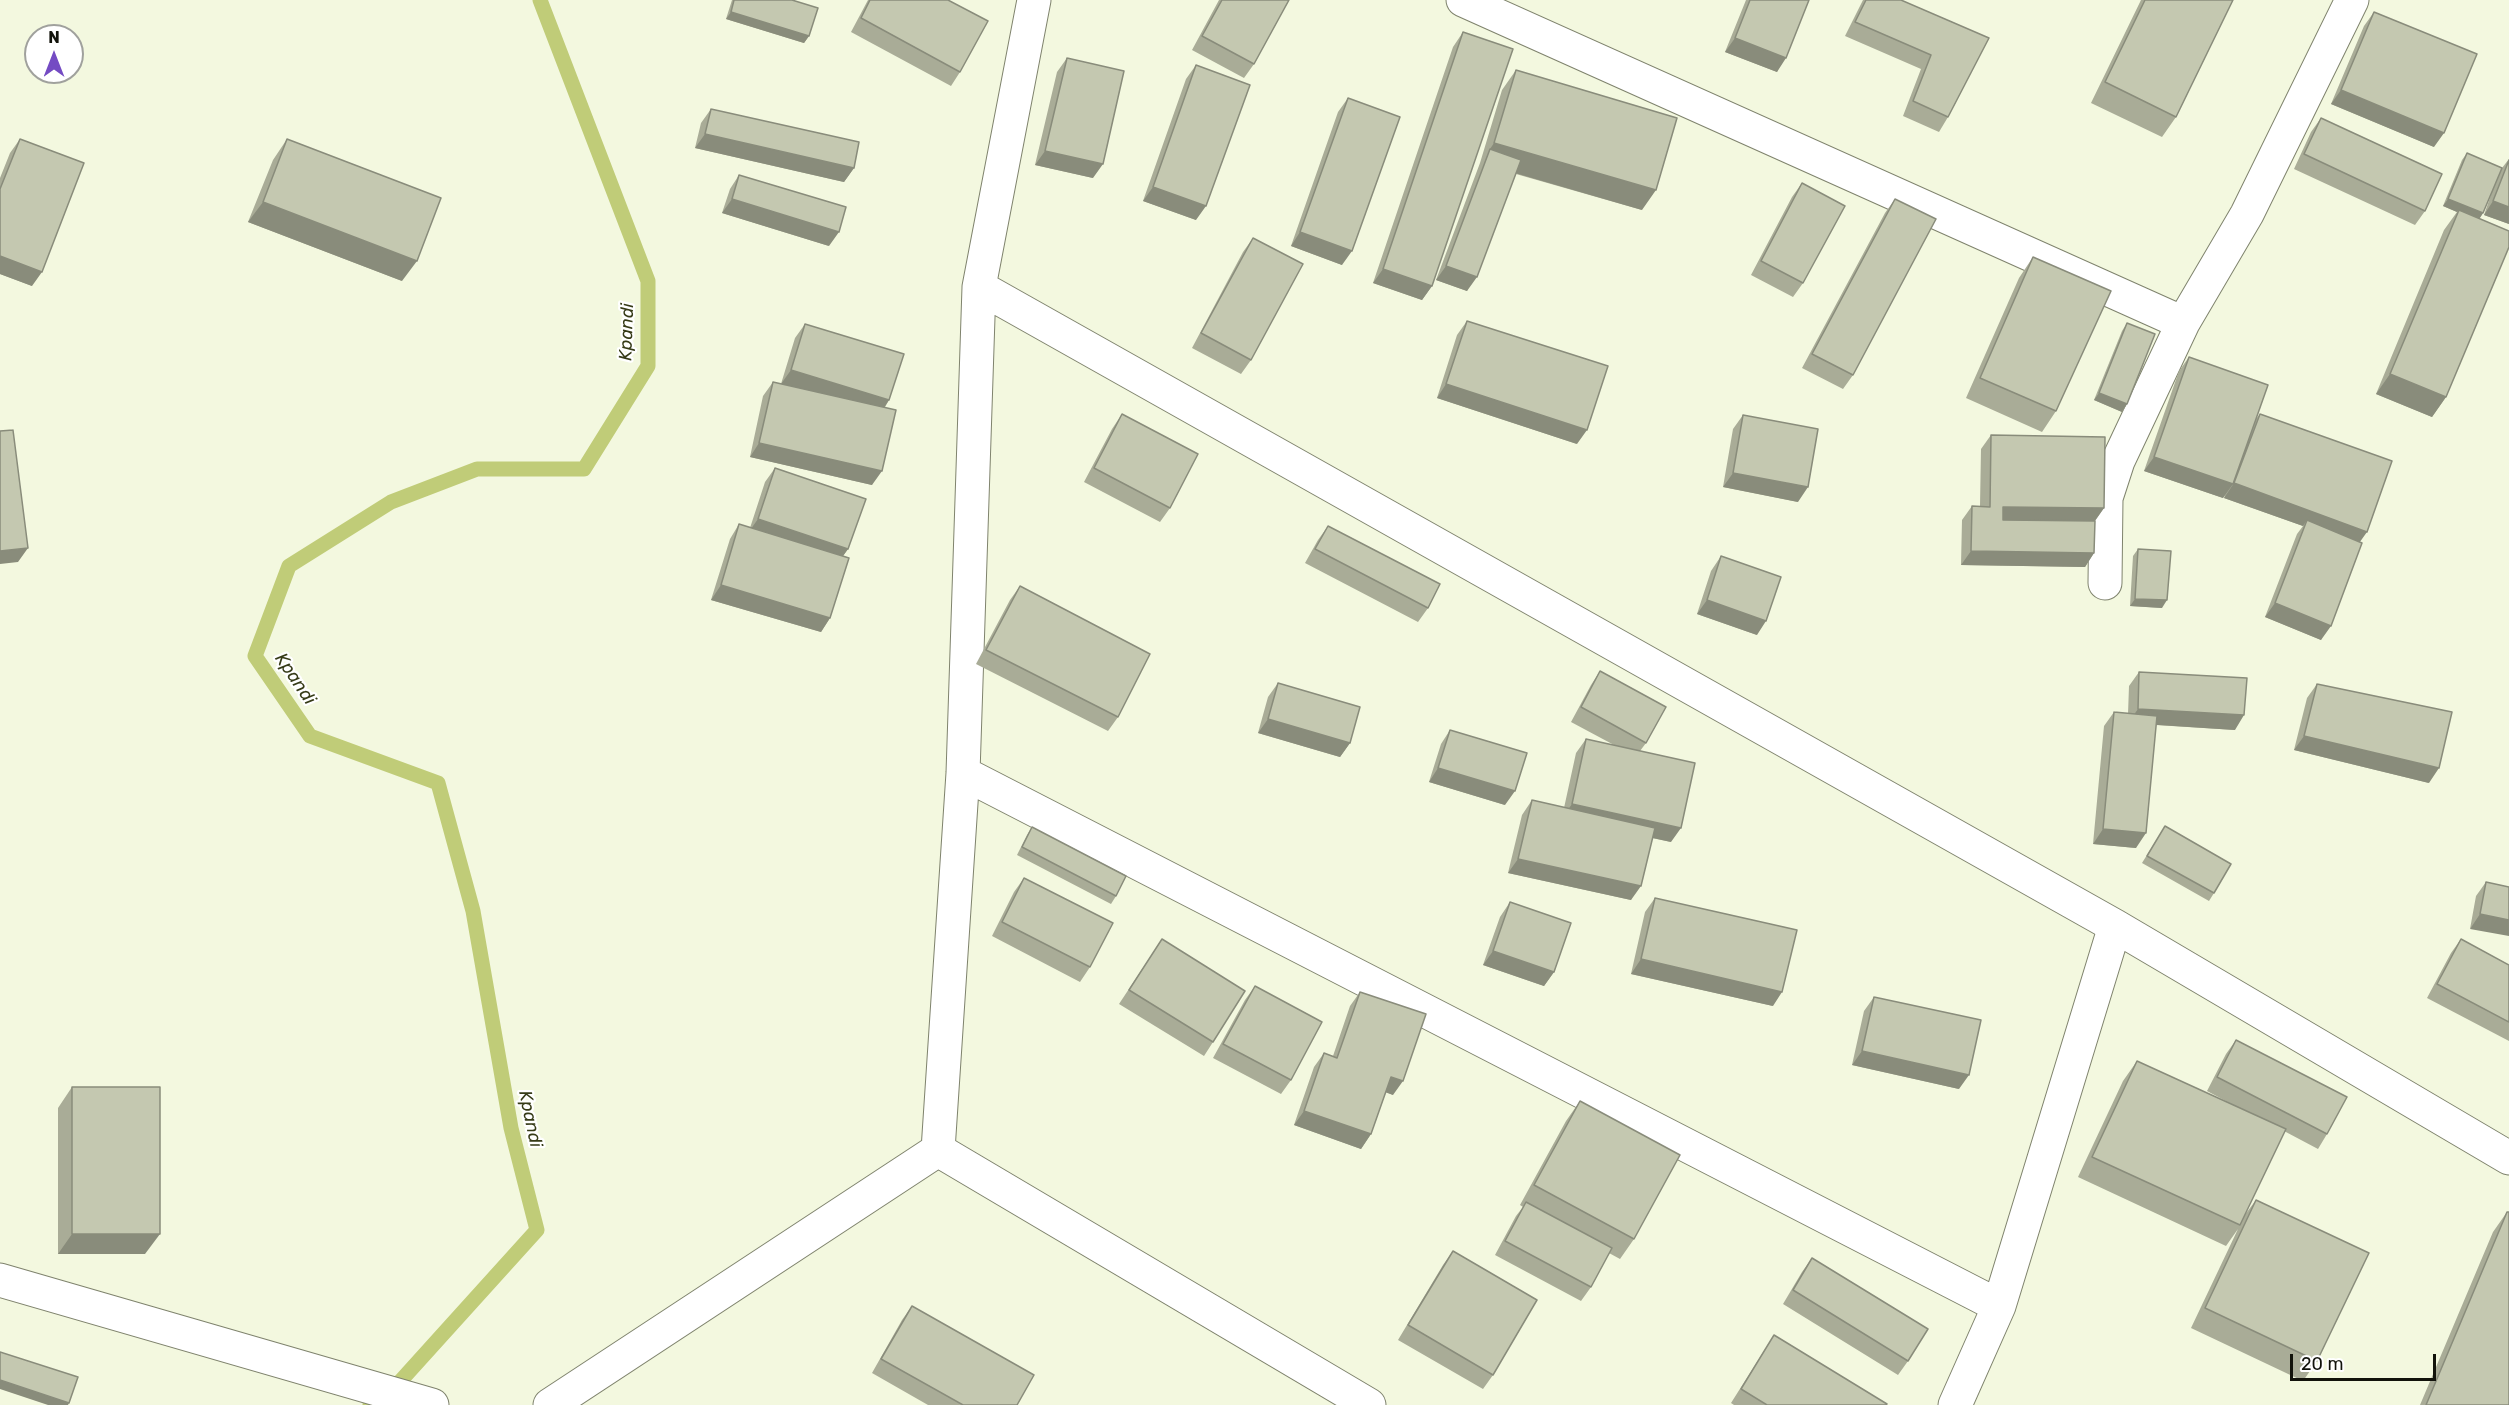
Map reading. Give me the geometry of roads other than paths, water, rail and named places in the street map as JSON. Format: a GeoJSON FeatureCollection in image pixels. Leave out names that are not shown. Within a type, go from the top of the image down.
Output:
{"type":"FeatureCollection","features":[{"type":"Feature","properties":{"kind":"street"},"geometry":{"type":"LineString","coordinates":[[938,1150],[963,773],[979,287],[1034,0]]}},
{"type":"Feature","properties":{"kind":"street"},"geometry":{"type":"LineString","coordinates":[[1463,0],[2183,323]]}},
{"type":"Feature","properties":{"kind":"street"},"geometry":{"type":"LineString","coordinates":[[2105,583],[2106,498],[2118,461],[2183,323],[2247,214],[2352,0]]}},
{"type":"Feature","properties":{"kind":"street"},"geometry":{"type":"LineString","coordinates":[[979,287],[2115,926],[2509,1158]]}},
{"type":"Feature","properties":{"kind":"street"},"geometry":{"type":"LineString","coordinates":[[963,773],[1999,1306]]}},
{"type":"Feature","properties":{"kind":"street"},"geometry":{"type":"LineString","coordinates":[[1955,1405],[1999,1306],[2115,926]]}},
{"type":"Feature","properties":{"kind":"street"},"geometry":{"type":"LineString","coordinates":[[550,1405],[938,1150]]}},
{"type":"Feature","properties":{"kind":"street"},"geometry":{"type":"LineString","coordinates":[[938,1150],[1369,1405]]}},
{"type":"Feature","properties":{"kind":"street"},"geometry":{"type":"LineString","coordinates":[[0,1280],[432,1405]]}},
{"type":"Feature","properties":{"kind":"waterway","name":"Kpandi"},"geometry":{"type":"LineString","coordinates":[[370,1405],[387,1396],[537,1230],[511,1128],[473,911],[438,783],[310,736],[255,656],[289,566],[391,502],[477,469],[584,469],[648,366],[648,281],[540,0]]}}]}
